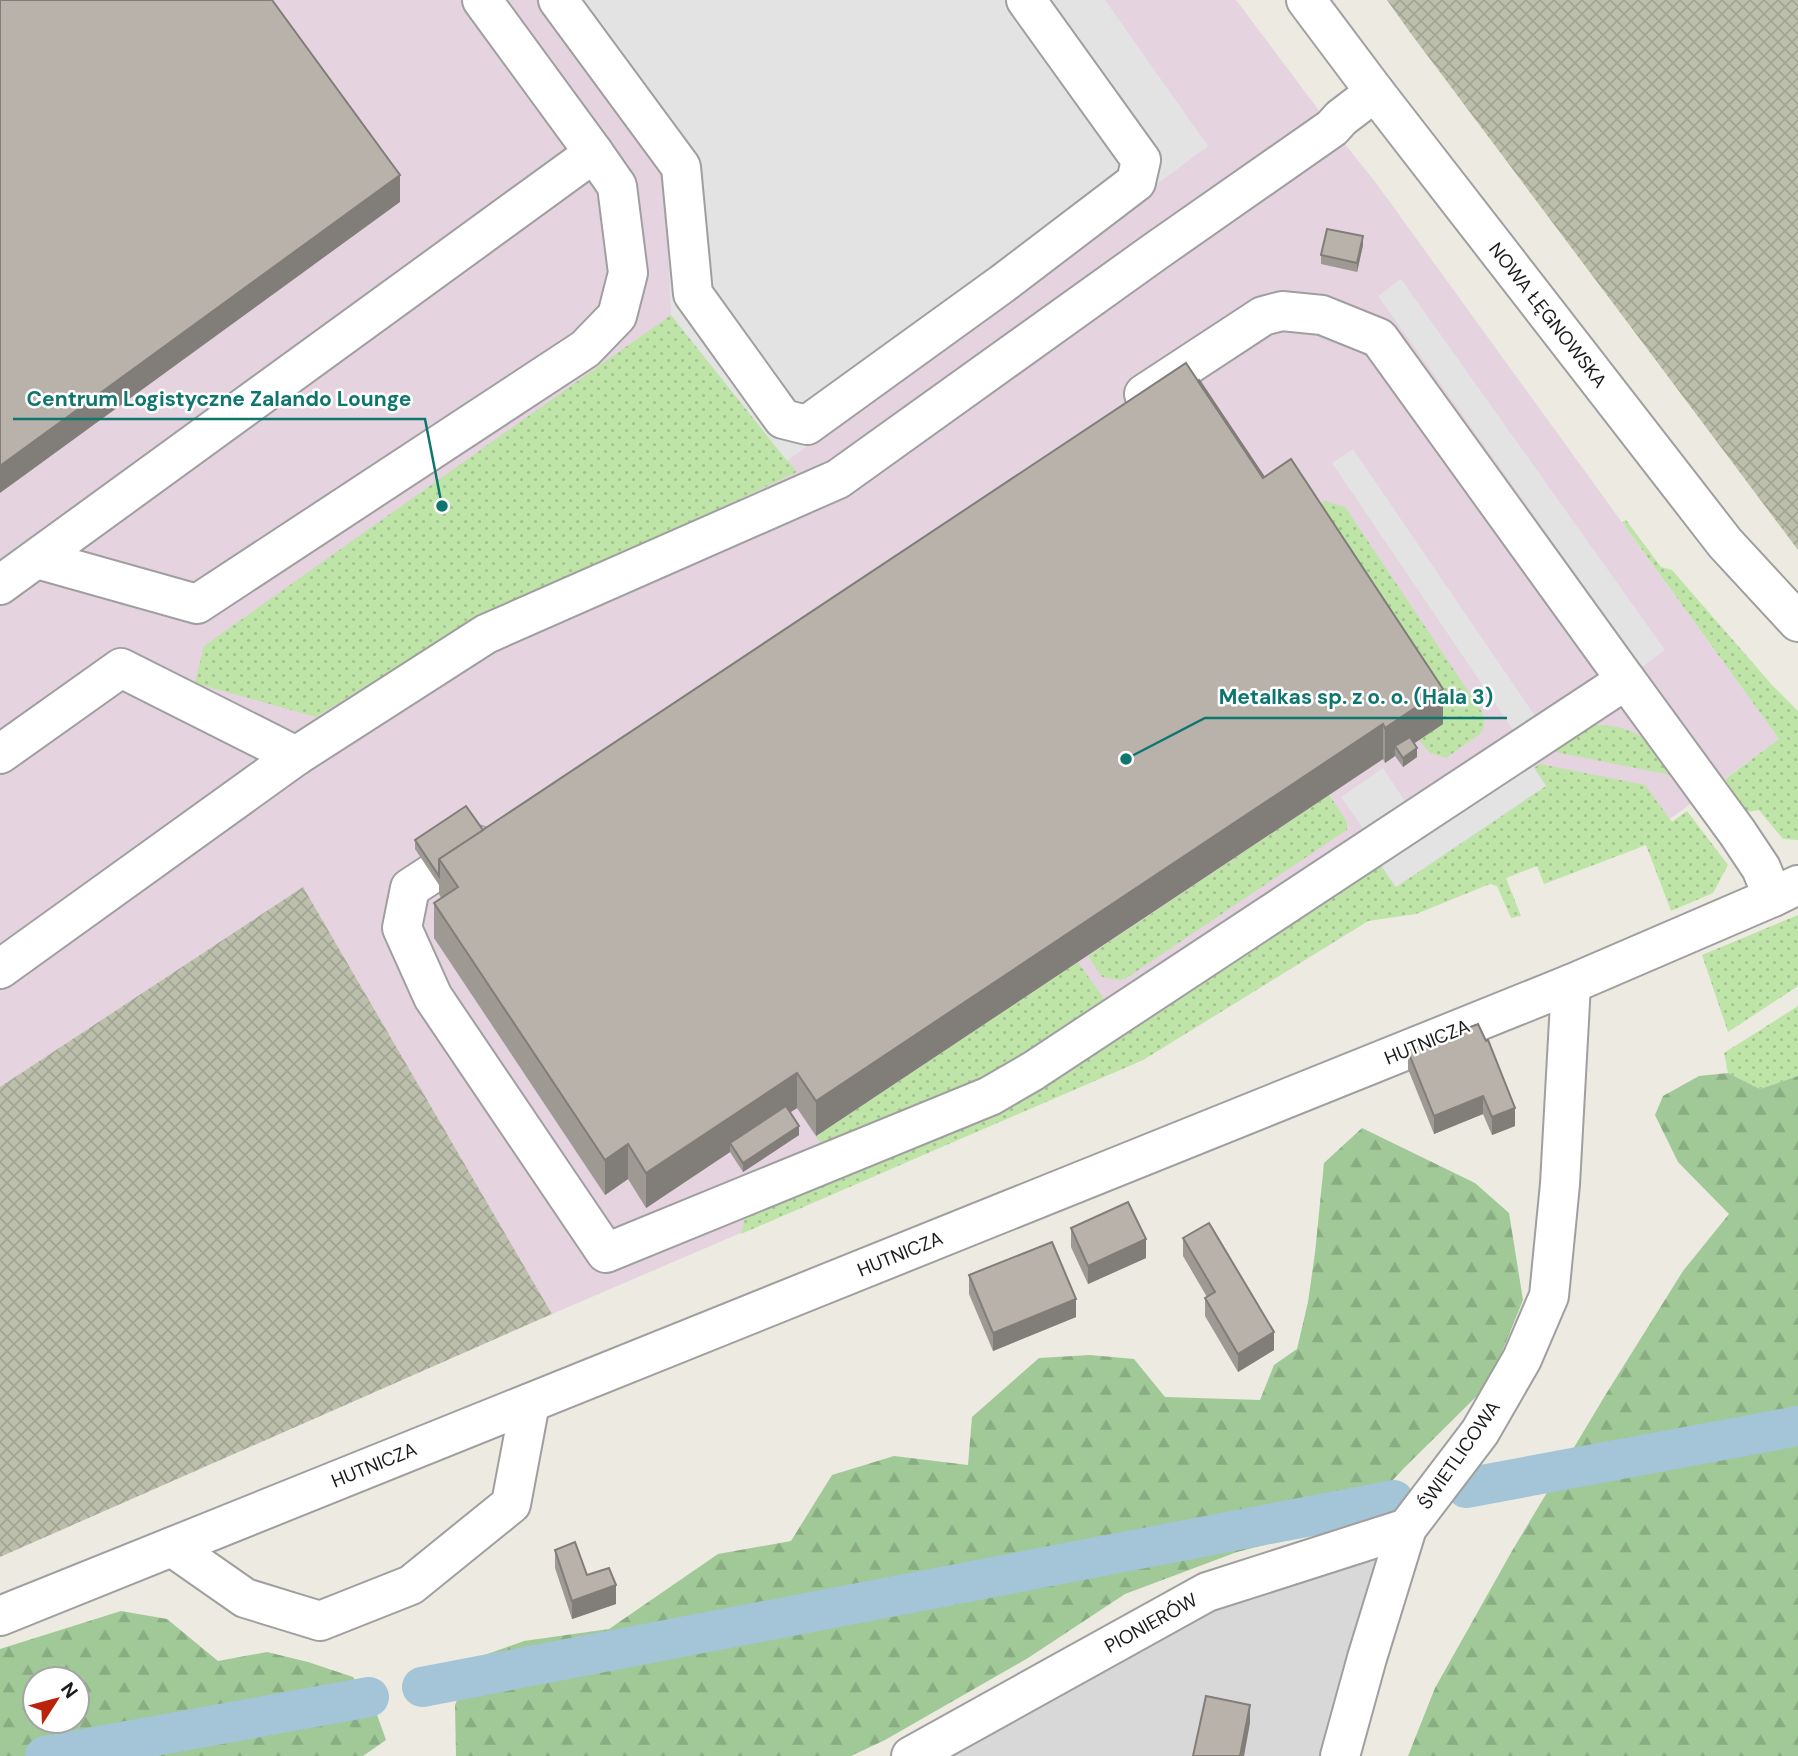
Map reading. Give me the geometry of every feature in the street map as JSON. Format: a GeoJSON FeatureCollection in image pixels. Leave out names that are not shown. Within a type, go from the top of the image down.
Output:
{"type":"FeatureCollection","features":[{"type":"Feature","properties":{"kind":"street"},"geometry":{"type":"LineString","coordinates":[[37,558],[197,604],[585,349],[617,316],[628,273],[617,186],[482,0]]}},
{"type":"Feature","properties":{"kind":"street"},"geometry":{"type":"LineString","coordinates":[[558,0],[681,167],[693,294],[783,419],[807,425],[1002,284],[1136,182],[1141,160],[1026,0]]}},
{"type":"Feature","properties":{"kind":"street","name":"NOWA ŁĘGNOWSKA"},"geometry":{"type":"LineString","coordinates":[[1307,0],[1725,543],[1798,622]]}},
{"type":"Feature","properties":{"kind":"street"},"geometry":{"type":"LineString","coordinates":[[0,970],[296,756],[486,634],[838,479],[1332,128],[1376,92]]}},
{"type":"Feature","properties":{"kind":"street"},"geometry":{"type":"LineString","coordinates":[[0,585],[594,153]]}},
{"type":"Feature","properties":{"kind":"street"},"geometry":{"type":"LineString","coordinates":[[1111,415],[1263,316],[1282,311],[1322,315],[1379,338],[1761,868],[1786,891]]}},
{"type":"Feature","properties":{"kind":"street"},"geometry":{"type":"LineString","coordinates":[[0,754],[121,668],[296,756]]}},
{"type":"Feature","properties":{"kind":"street"},"geometry":{"type":"LineString","coordinates":[[499,830],[410,888],[401,928],[433,997],[606,1253],[990,1096],[1043,1064],[1626,680]]}},
{"type":"Feature","properties":{"kind":"street","name":"HUTNICZA"},"geometry":{"type":"LineString","coordinates":[[0,1616],[1571,984],[1786,891]]}},
{"type":"Feature","properties":{"kind":"street","name":"ŚWIETLICOWA"},"geometry":{"type":"LineString","coordinates":[[1340,1756],[1407,1528],[1480,1432],[1522,1359],[1549,1296],[1560,1184],[1571,984]]}},
{"type":"Feature","properties":{"kind":"street"},"geometry":{"type":"LineString","coordinates":[[172,1547],[245,1598],[320,1620],[411,1585],[512,1504],[530,1402]]}},
{"type":"Feature","properties":{"kind":"street","name":"PIONIERÓW"},"geometry":{"type":"LineString","coordinates":[[911,1756],[1207,1592],[1407,1528]]}},
{"type":"Feature","properties":{"kind":"shaded area"},"geometry":{"type":"Polygon","coordinates":[[[0,0],[1236,0],[1376,183],[1779,739],[1659,827],[1368,921],[1143,1060],[552,1314],[303,887],[0,1087],[0,0]]]}},
{"type":"Feature","properties":{"kind":"shaded area"},"geometry":{"type":"Polygon","coordinates":[[[546,0],[1105,0],[1208,146],[787,461],[671,315],[665,180],[546,0]]]}},
{"type":"Feature","properties":{"kind":"shaded area"},"geometry":{"type":"Polygon","coordinates":[[[1387,0],[1798,0],[1798,550],[1409,31],[1387,0]]]}},
{"type":"Feature","properties":{"kind":"shaded area"},"geometry":{"type":"Polygon","coordinates":[[[1401,279],[1665,650],[1642,667],[1378,296],[1401,279]]]}},
{"type":"Feature","properties":{"kind":"shaded area"},"geometry":{"type":"Polygon","coordinates":[[[1353,449],[1535,716],[1513,730],[1332,463],[1353,449]]]}},
{"type":"Feature","properties":{"kind":"shaded area"},"geometry":{"type":"Polygon","coordinates":[[[1529,760],[1546,786],[1396,887],[1378,861],[1529,760]]]}},
{"type":"Feature","properties":{"kind":"shaded area"},"geometry":{"type":"Polygon","coordinates":[[[1383,768],[1405,801],[1364,830],[1341,797],[1383,768]]]}},
{"type":"Feature","properties":{"kind":"shaded area"},"geometry":{"type":"Polygon","coordinates":[[[303,887],[552,1314],[0,1557],[0,1087],[303,887]]]}},
{"type":"Feature","properties":{"kind":"shaded area"},"geometry":{"type":"Polygon","coordinates":[[[1386,1548],[1340,1756],[898,1756],[1179,1591],[1386,1548]]]}},
{"type":"Feature","properties":{"kind":"green space"},"geometry":{"type":"Polygon","coordinates":[[[671,315],[797,472],[436,643],[316,717],[195,683],[204,646],[671,315]]]}},
{"type":"Feature","properties":{"kind":"green space"},"geometry":{"type":"Polygon","coordinates":[[[1324,501],[1345,507],[1482,712],[1484,723],[1480,734],[1446,758],[1430,753],[1419,740],[1443,724],[1315,508],[1324,501]]]}},
{"type":"Feature","properties":{"kind":"green space"},"geometry":{"type":"Polygon","coordinates":[[[1626,520],[1661,567],[1672,570],[1798,711],[1798,840],[1783,839],[1759,810],[1746,812],[1725,779],[1779,739],[1622,522],[1626,520]]]}},
{"type":"Feature","properties":{"kind":"green space"},"geometry":{"type":"Polygon","coordinates":[[[1612,726],[1635,733],[1652,746],[1676,776],[1555,752],[1551,747],[1584,727],[1612,726]]]}},
{"type":"Feature","properties":{"kind":"green space"},"geometry":{"type":"Polygon","coordinates":[[[1540,764],[1645,785],[1672,822],[1687,811],[1728,865],[1713,893],[1671,911],[1646,845],[1544,884],[1537,866],[1506,878],[1521,916],[1511,918],[1497,886],[1490,884],[1416,914],[1368,921],[1143,1060],[741,1234],[744,1220],[751,1214],[1378,861],[1395,887],[1546,786],[1534,768],[1540,764]]]}},
{"type":"Feature","properties":{"kind":"green space"},"geometry":{"type":"Polygon","coordinates":[[[1329,795],[1344,817],[1347,830],[1125,979],[1102,977],[1088,956],[1329,795]]]}},
{"type":"Feature","properties":{"kind":"green space"},"geometry":{"type":"Polygon","coordinates":[[[1798,915],[1798,986],[1728,1032],[1702,955],[1798,915]]]}},
{"type":"Feature","properties":{"kind":"green space"},"geometry":{"type":"Polygon","coordinates":[[[1078,962],[1106,1002],[986,1076],[822,1146],[816,1136],[1078,962]]]}},
{"type":"Feature","properties":{"kind":"green space"},"geometry":{"type":"Polygon","coordinates":[[[1798,1006],[1798,1076],[1760,1089],[1728,1073],[1724,1053],[1798,1006]]]}},
{"type":"Feature","properties":{"kind":"green space"},"geometry":{"type":"Polygon","coordinates":[[[1728,1073],[1760,1089],[1798,1076],[1798,1756],[1408,1756],[1435,1688],[1512,1551],[1683,1271],[1729,1214],[1678,1162],[1655,1115],[1663,1096],[1699,1076],[1728,1073]]]}},
{"type":"Feature","properties":{"kind":"green space"},"geometry":{"type":"Polygon","coordinates":[[[1362,1128],[1475,1183],[1509,1213],[1523,1300],[1489,1384],[1354,1522],[1237,1552],[1125,1594],[1028,1658],[885,1740],[851,1756],[456,1756],[455,1705],[473,1659],[524,1641],[609,1629],[718,1554],[791,1541],[832,1475],[894,1456],[968,1465],[972,1417],[1039,1358],[1090,1355],[1134,1359],[1165,1397],[1260,1400],[1274,1365],[1297,1349],[1308,1302],[1324,1163],[1362,1128]]]}},
{"type":"Feature","properties":{"kind":"green space"},"geometry":{"type":"Polygon","coordinates":[[[121,1611],[167,1619],[218,1661],[267,1652],[353,1677],[375,1709],[386,1740],[363,1756],[0,1756],[0,1649],[121,1611]]]}},
{"type":"Feature","properties":{"kind":"building"},"geometry":{"type":"Polygon","coordinates":[[[0,0],[272,0],[400,175],[0,466],[0,0]]]}},
{"type":"Feature","properties":{"kind":"building"},"geometry":{"type":"Polygon","coordinates":[[[1327,229],[1363,236],[1357,263],[1321,255],[1327,229]]]}},
{"type":"Feature","properties":{"kind":"building"},"geometry":{"type":"Polygon","coordinates":[[[1186,363],[1263,478],[1291,459],[1443,689],[1385,728],[1383,724],[816,1101],[797,1073],[646,1173],[628,1144],[605,1160],[434,903],[458,887],[439,859],[1186,363]]]}},
{"type":"Feature","properties":{"kind":"building"},"geometry":{"type":"Polygon","coordinates":[[[1199,380],[1264,477],[1198,381],[1199,380]]]}},
{"type":"Feature","properties":{"kind":"building"},"geometry":{"type":"Polygon","coordinates":[[[1410,737],[1417,748],[1403,758],[1395,746],[1410,737]]]}},
{"type":"Feature","properties":{"kind":"building"},"geometry":{"type":"Polygon","coordinates":[[[466,806],[483,830],[439,859],[439,876],[415,840],[466,806]]]}},
{"type":"Feature","properties":{"kind":"building"},"geometry":{"type":"Polygon","coordinates":[[[1478,1024],[1486,1041],[1488,1040],[1515,1108],[1492,1117],[1483,1096],[1434,1116],[1408,1051],[1478,1024]]]}},
{"type":"Feature","properties":{"kind":"building"},"geometry":{"type":"Polygon","coordinates":[[[786,1106],[799,1126],[743,1163],[730,1143],[786,1106]]]}},
{"type":"Feature","properties":{"kind":"building"},"geometry":{"type":"Polygon","coordinates":[[[1128,1202],[1146,1239],[1088,1266],[1071,1228],[1128,1202]]]}},
{"type":"Feature","properties":{"kind":"building"},"geometry":{"type":"Polygon","coordinates":[[[1209,1223],[1274,1332],[1238,1354],[1205,1298],[1215,1292],[1183,1238],[1209,1223]]]}},
{"type":"Feature","properties":{"kind":"building"},"geometry":{"type":"Polygon","coordinates":[[[1052,1242],[1076,1299],[993,1333],[969,1275],[1052,1242]]]}},
{"type":"Feature","properties":{"kind":"building"},"geometry":{"type":"Polygon","coordinates":[[[575,1542],[587,1575],[609,1568],[616,1585],[572,1601],[555,1550],[575,1542]]]}},
{"type":"Feature","properties":{"kind":"building"},"geometry":{"type":"Polygon","coordinates":[[[1206,1696],[1250,1705],[1240,1756],[1193,1756],[1206,1696]]]}},
{"type":"Feature","properties":{"kind":"waterway"},"geometry":{"type":"LineString","coordinates":[[1466,1488],[1798,1426]]}},
{"type":"Feature","properties":{"kind":"waterway"},"geometry":{"type":"LineString","coordinates":[[422,1687],[1394,1500]]}},
{"type":"Feature","properties":{"kind":"waterway"},"geometry":{"type":"LineString","coordinates":[[45,1756],[369,1697]]}},
{"type":"Feature","properties":{"kind":"place","name":"Centrum Logistyczne Zalando Lounge"},"geometry":{"type":"Point","coordinates":[442,506]}},
{"type":"Feature","properties":{"kind":"place","name":"Metalkas sp. z o. o. (Hala 3)"},"geometry":{"type":"Point","coordinates":[1126,759]}}]}
